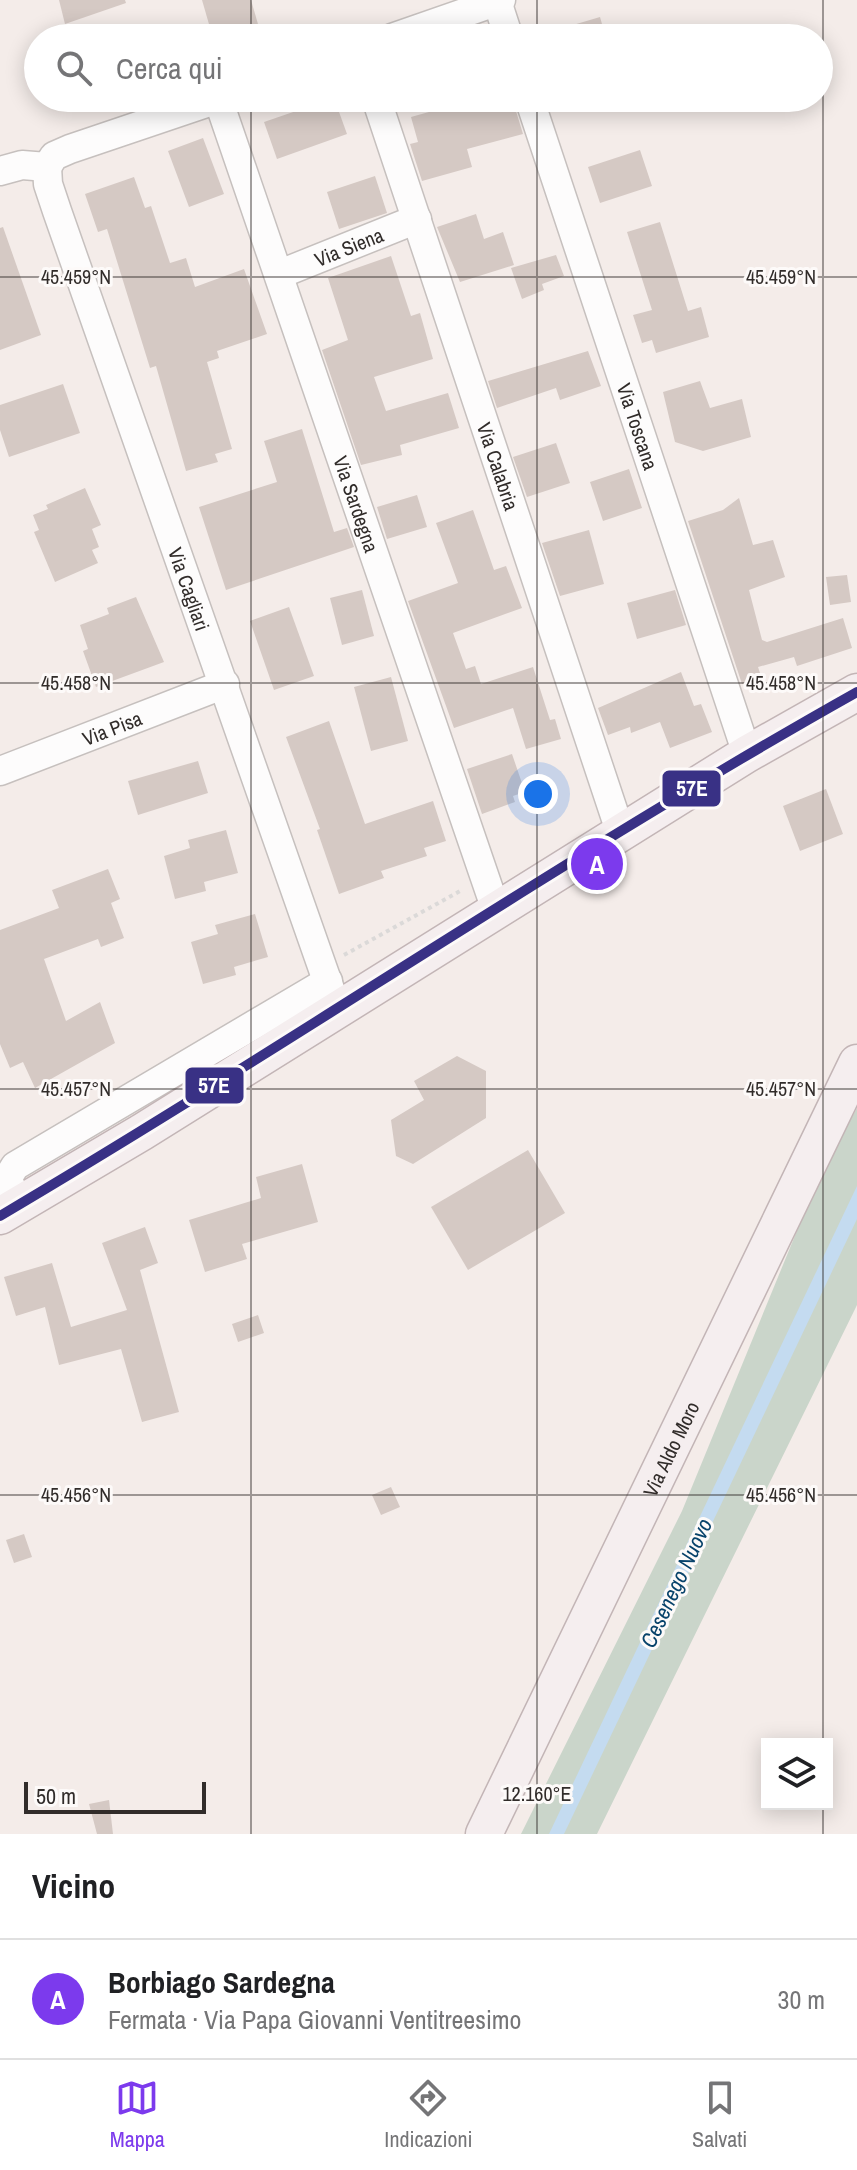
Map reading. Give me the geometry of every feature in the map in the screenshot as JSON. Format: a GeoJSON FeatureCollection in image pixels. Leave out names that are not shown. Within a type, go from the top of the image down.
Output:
{"type":"FeatureCollection","features":[{"type":"Feature","properties":{"kind":"main road"},"geometry":{"type":"LineString","coordinates":[[10,1210],[329,986],[491,893],[621,834],[747,754],[857,692]]}},
{"type":"Feature","properties":{"kind":"main road","name":"Via Aldo Moro"},"geometry":{"type":"LineString","coordinates":[[484,1834],[857,1063]]}},
{"type":"Feature","properties":{"kind":"street"},"geometry":{"type":"LineString","coordinates":[[432,24],[499,1],[505,24]]}},
{"type":"Feature","properties":{"kind":"street"},"geometry":{"type":"LineString","coordinates":[[0,171],[22,165],[47,167],[54,156],[70,149],[179,112]]}},
{"type":"Feature","properties":{"kind":"street","name":"Via Sardegna"},"geometry":{"type":"LineString","coordinates":[[225,112],[491,893]]}},
{"type":"Feature","properties":{"kind":"street","name":"Via Calabria"},"geometry":{"type":"LineString","coordinates":[[381,112],[621,834]]}},
{"type":"Feature","properties":{"kind":"street","name":"Via Toscana"},"geometry":{"type":"LineString","coordinates":[[534,112],[747,754]]}},
{"type":"Feature","properties":{"kind":"street","name":"Via Cagliari"},"geometry":{"type":"LineString","coordinates":[[47,167],[48,184],[57,211],[329,986]]}},
{"type":"Feature","properties":{"kind":"street","name":"Via Siena"},"geometry":{"type":"LineString","coordinates":[[280,274],[417,219]]}},
{"type":"Feature","properties":{"kind":"street","name":"Via Pisa"},"geometry":{"type":"LineString","coordinates":[[0,771],[225,684]]}},
{"type":"Feature","properties":{"kind":"path"},"geometry":{"type":"LineString","coordinates":[[329,986],[491,893]]}},
{"type":"Feature","properties":{"kind":"shaded area"},"geometry":{"type":"Polygon","coordinates":[[[857,1108],[857,1305],[597,1834],[521,1834],[682,1511],[817,1182],[857,1108]]]}},
{"type":"Feature","properties":{"kind":"water","name":"Cesenego Nuovo"},"geometry":{"type":"Polygon","coordinates":[[[857,1186],[857,1219],[564,1834],[549,1834],[857,1186]]]}},
{"type":"Feature","properties":{"kind":"building"},"geometry":{"type":"Polygon","coordinates":[[[59,0],[125,0],[126,3],[65,24],[59,0]]]}},
{"type":"Feature","properties":{"kind":"building"},"geometry":{"type":"Polygon","coordinates":[[[202,0],[251,0],[258,24],[209,24],[202,0]]]}},
{"type":"Feature","properties":{"kind":"building"},"geometry":{"type":"Polygon","coordinates":[[[600,17],[602,24],[576,24],[600,17]]]}},
{"type":"Feature","properties":{"kind":"building"},"geometry":{"type":"Polygon","coordinates":[[[293,112],[339,112],[347,134],[277,159],[264,122],[293,112]]]}},
{"type":"Feature","properties":{"kind":"building"},"geometry":{"type":"Polygon","coordinates":[[[429,112],[516,112],[523,134],[467,149],[472,167],[422,181],[410,144],[418,142],[411,117],[429,112]]]}},
{"type":"Feature","properties":{"kind":"building"},"geometry":{"type":"Polygon","coordinates":[[[203,138],[224,194],[189,207],[168,151],[203,138]]]}},
{"type":"Feature","properties":{"kind":"building"},"geometry":{"type":"Polygon","coordinates":[[[640,150],[652,186],[600,203],[588,167],[640,150]]]}},
{"type":"Feature","properties":{"kind":"building"},"geometry":{"type":"Polygon","coordinates":[[[375,176],[387,213],[339,229],[327,192],[375,176]]]}},
{"type":"Feature","properties":{"kind":"building"},"geometry":{"type":"Polygon","coordinates":[[[134,177],[145,208],[151,206],[170,263],[186,258],[195,287],[244,269],[267,334],[217,351],[219,358],[207,362],[232,449],[215,454],[218,462],[186,471],[156,366],[150,368],[107,229],[98,232],[85,194],[134,177]]]}},
{"type":"Feature","properties":{"kind":"building"},"geometry":{"type":"Polygon","coordinates":[[[476,214],[484,239],[503,232],[514,265],[460,282],[437,227],[476,214]]]}},
{"type":"Feature","properties":{"kind":"building"},"geometry":{"type":"Polygon","coordinates":[[[660,222],[688,311],[701,307],[709,337],[656,353],[652,340],[642,343],[633,315],[652,310],[627,232],[660,222]]]}},
{"type":"Feature","properties":{"kind":"building"},"geometry":{"type":"Polygon","coordinates":[[[3,227],[41,335],[0,350],[0,228],[3,227]]]}},
{"type":"Feature","properties":{"kind":"building"},"geometry":{"type":"Polygon","coordinates":[[[556,255],[564,276],[542,284],[544,290],[522,299],[511,268],[556,255]]]}},
{"type":"Feature","properties":{"kind":"building"},"geometry":{"type":"Polygon","coordinates":[[[391,256],[411,316],[420,313],[433,359],[374,377],[386,411],[448,393],[459,428],[400,445],[402,455],[361,465],[322,350],[348,340],[328,278],[391,256]]]}},
{"type":"Feature","properties":{"kind":"building"},"geometry":{"type":"Polygon","coordinates":[[[588,351],[601,386],[560,400],[556,388],[497,408],[488,381],[588,351]]]}},
{"type":"Feature","properties":{"kind":"building"},"geometry":{"type":"Polygon","coordinates":[[[700,381],[710,408],[742,399],[751,437],[703,451],[675,442],[663,392],[700,381]]]}},
{"type":"Feature","properties":{"kind":"building"},"geometry":{"type":"Polygon","coordinates":[[[63,384],[80,433],[9,457],[0,430],[0,405],[63,384]]]}},
{"type":"Feature","properties":{"kind":"building"},"geometry":{"type":"Polygon","coordinates":[[[302,429],[334,532],[347,528],[354,547],[226,590],[199,507],[277,482],[264,441],[302,429]]]}},
{"type":"Feature","properties":{"kind":"building"},"geometry":{"type":"Polygon","coordinates":[[[556,443],[570,483],[527,497],[513,457],[556,443]]]}},
{"type":"Feature","properties":{"kind":"building"},"geometry":{"type":"Polygon","coordinates":[[[629,469],[642,508],[603,521],[590,482],[629,469]]]}},
{"type":"Feature","properties":{"kind":"building"},"geometry":{"type":"Polygon","coordinates":[[[85,488],[101,525],[92,529],[99,547],[92,550],[98,563],[55,582],[34,532],[39,530],[33,515],[48,509],[46,505],[85,488]]]}},
{"type":"Feature","properties":{"kind":"building"},"geometry":{"type":"Polygon","coordinates":[[[417,495],[427,527],[387,539],[377,507],[417,495]]]}},
{"type":"Feature","properties":{"kind":"building"},"geometry":{"type":"Polygon","coordinates":[[[739,498],[753,545],[773,540],[785,577],[749,590],[762,640],[767,642],[843,618],[852,648],[797,666],[794,657],[758,667],[762,679],[742,684],[688,521],[723,510],[739,498]]]}},
{"type":"Feature","properties":{"kind":"building"},"geometry":{"type":"Polygon","coordinates":[[[473,510],[494,570],[506,566],[522,608],[453,633],[466,669],[475,666],[481,684],[533,667],[550,720],[555,719],[561,739],[526,749],[513,708],[454,728],[408,601],[458,583],[436,523],[473,510]]]}},
{"type":"Feature","properties":{"kind":"building"},"geometry":{"type":"Polygon","coordinates":[[[589,530],[604,584],[560,596],[542,543],[589,530]]]}},
{"type":"Feature","properties":{"kind":"building"},"geometry":{"type":"Polygon","coordinates":[[[847,575],[851,602],[830,605],[826,577],[847,575]]]}},
{"type":"Feature","properties":{"kind":"building"},"geometry":{"type":"Polygon","coordinates":[[[362,590],[374,636],[342,645],[330,598],[362,590]]]}},
{"type":"Feature","properties":{"kind":"building"},"geometry":{"type":"Polygon","coordinates":[[[675,590],[686,625],[637,639],[627,603],[675,590]]]}},
{"type":"Feature","properties":{"kind":"building"},"geometry":{"type":"Polygon","coordinates":[[[136,597],[164,662],[96,687],[83,651],[88,649],[80,625],[109,614],[107,608],[136,597]]]}},
{"type":"Feature","properties":{"kind":"building"},"geometry":{"type":"Polygon","coordinates":[[[289,607],[314,676],[274,690],[250,621],[289,607]]]}},
{"type":"Feature","properties":{"kind":"building"},"geometry":{"type":"Polygon","coordinates":[[[681,672],[694,706],[701,704],[712,732],[670,748],[660,722],[631,733],[630,727],[608,735],[598,708],[681,672]]]}},
{"type":"Feature","properties":{"kind":"building"},"geometry":{"type":"Polygon","coordinates":[[[391,677],[408,741],[371,751],[354,687],[391,677]]]}},
{"type":"Feature","properties":{"kind":"building"},"geometry":{"type":"Polygon","coordinates":[[[329,721],[365,824],[433,801],[446,841],[424,848],[427,856],[381,871],[384,878],[339,894],[317,830],[320,829],[286,737],[329,721]]]}},
{"type":"Feature","properties":{"kind":"building"},"geometry":{"type":"Polygon","coordinates":[[[512,754],[525,792],[513,796],[515,802],[482,814],[467,769],[512,754]]]}},
{"type":"Feature","properties":{"kind":"building"},"geometry":{"type":"Polygon","coordinates":[[[198,761],[208,793],[138,815],[128,781],[198,761]]]}},
{"type":"Feature","properties":{"kind":"building"},"geometry":{"type":"Polygon","coordinates":[[[826,789],[843,834],[800,851],[783,806],[826,789]]]}},
{"type":"Feature","properties":{"kind":"building"},"geometry":{"type":"Polygon","coordinates":[[[226,830],[238,873],[204,882],[206,891],[175,899],[164,856],[190,848],[188,840],[226,830]]]}},
{"type":"Feature","properties":{"kind":"building"},"geometry":{"type":"Polygon","coordinates":[[[108,869],[120,899],[111,903],[124,938],[101,947],[98,939],[44,959],[66,1021],[100,1002],[115,1043],[35,1088],[23,1062],[10,1068],[0,1044],[0,930],[59,908],[52,890],[108,869]]]}},
{"type":"Feature","properties":{"kind":"building"},"geometry":{"type":"Polygon","coordinates":[[[255,914],[268,957],[234,967],[236,975],[203,984],[191,942],[218,934],[215,925],[255,914]]]}},
{"type":"Feature","properties":{"kind":"building"},"geometry":{"type":"Polygon","coordinates":[[[457,1056],[486,1071],[486,1118],[413,1164],[396,1156],[391,1120],[424,1100],[414,1081],[457,1056]]]}},
{"type":"Feature","properties":{"kind":"building"},"geometry":{"type":"Polygon","coordinates":[[[528,1150],[565,1213],[468,1270],[431,1207],[528,1150]]]}},
{"type":"Feature","properties":{"kind":"building"},"geometry":{"type":"Polygon","coordinates":[[[302,1164],[318,1222],[242,1244],[247,1259],[205,1272],[189,1220],[261,1198],[256,1177],[302,1164]]]}},
{"type":"Feature","properties":{"kind":"building"},"geometry":{"type":"Polygon","coordinates":[[[145,1227],[158,1263],[140,1270],[179,1412],[142,1422],[121,1349],[59,1365],[45,1307],[16,1316],[4,1277],[52,1263],[71,1327],[127,1310],[102,1243],[145,1227]]]}},
{"type":"Feature","properties":{"kind":"building"},"geometry":{"type":"Polygon","coordinates":[[[258,1315],[264,1333],[238,1342],[232,1324],[258,1315]]]}},
{"type":"Feature","properties":{"kind":"building"},"geometry":{"type":"Polygon","coordinates":[[[391,1487],[400,1507],[381,1515],[372,1495],[391,1487]]]}},
{"type":"Feature","properties":{"kind":"building"},"geometry":{"type":"Polygon","coordinates":[[[24,1534],[32,1557],[14,1563],[6,1540],[24,1534]]]}},
{"type":"Feature","properties":{"kind":"building"},"geometry":{"type":"Polygon","coordinates":[[[109,1800],[113,1834],[97,1834],[89,1804],[109,1800]]]}},
{"type":"Feature","properties":{"kind":"transit line","name":"57E"},"geometry":{"type":"LineString","coordinates":[[0,1216],[640,819],[857,692]]}},
{"type":"Feature","properties":{"kind":"place","name":"Borbiago Sardegna"},"geometry":{"type":"Point","coordinates":[597,864]}}]}
